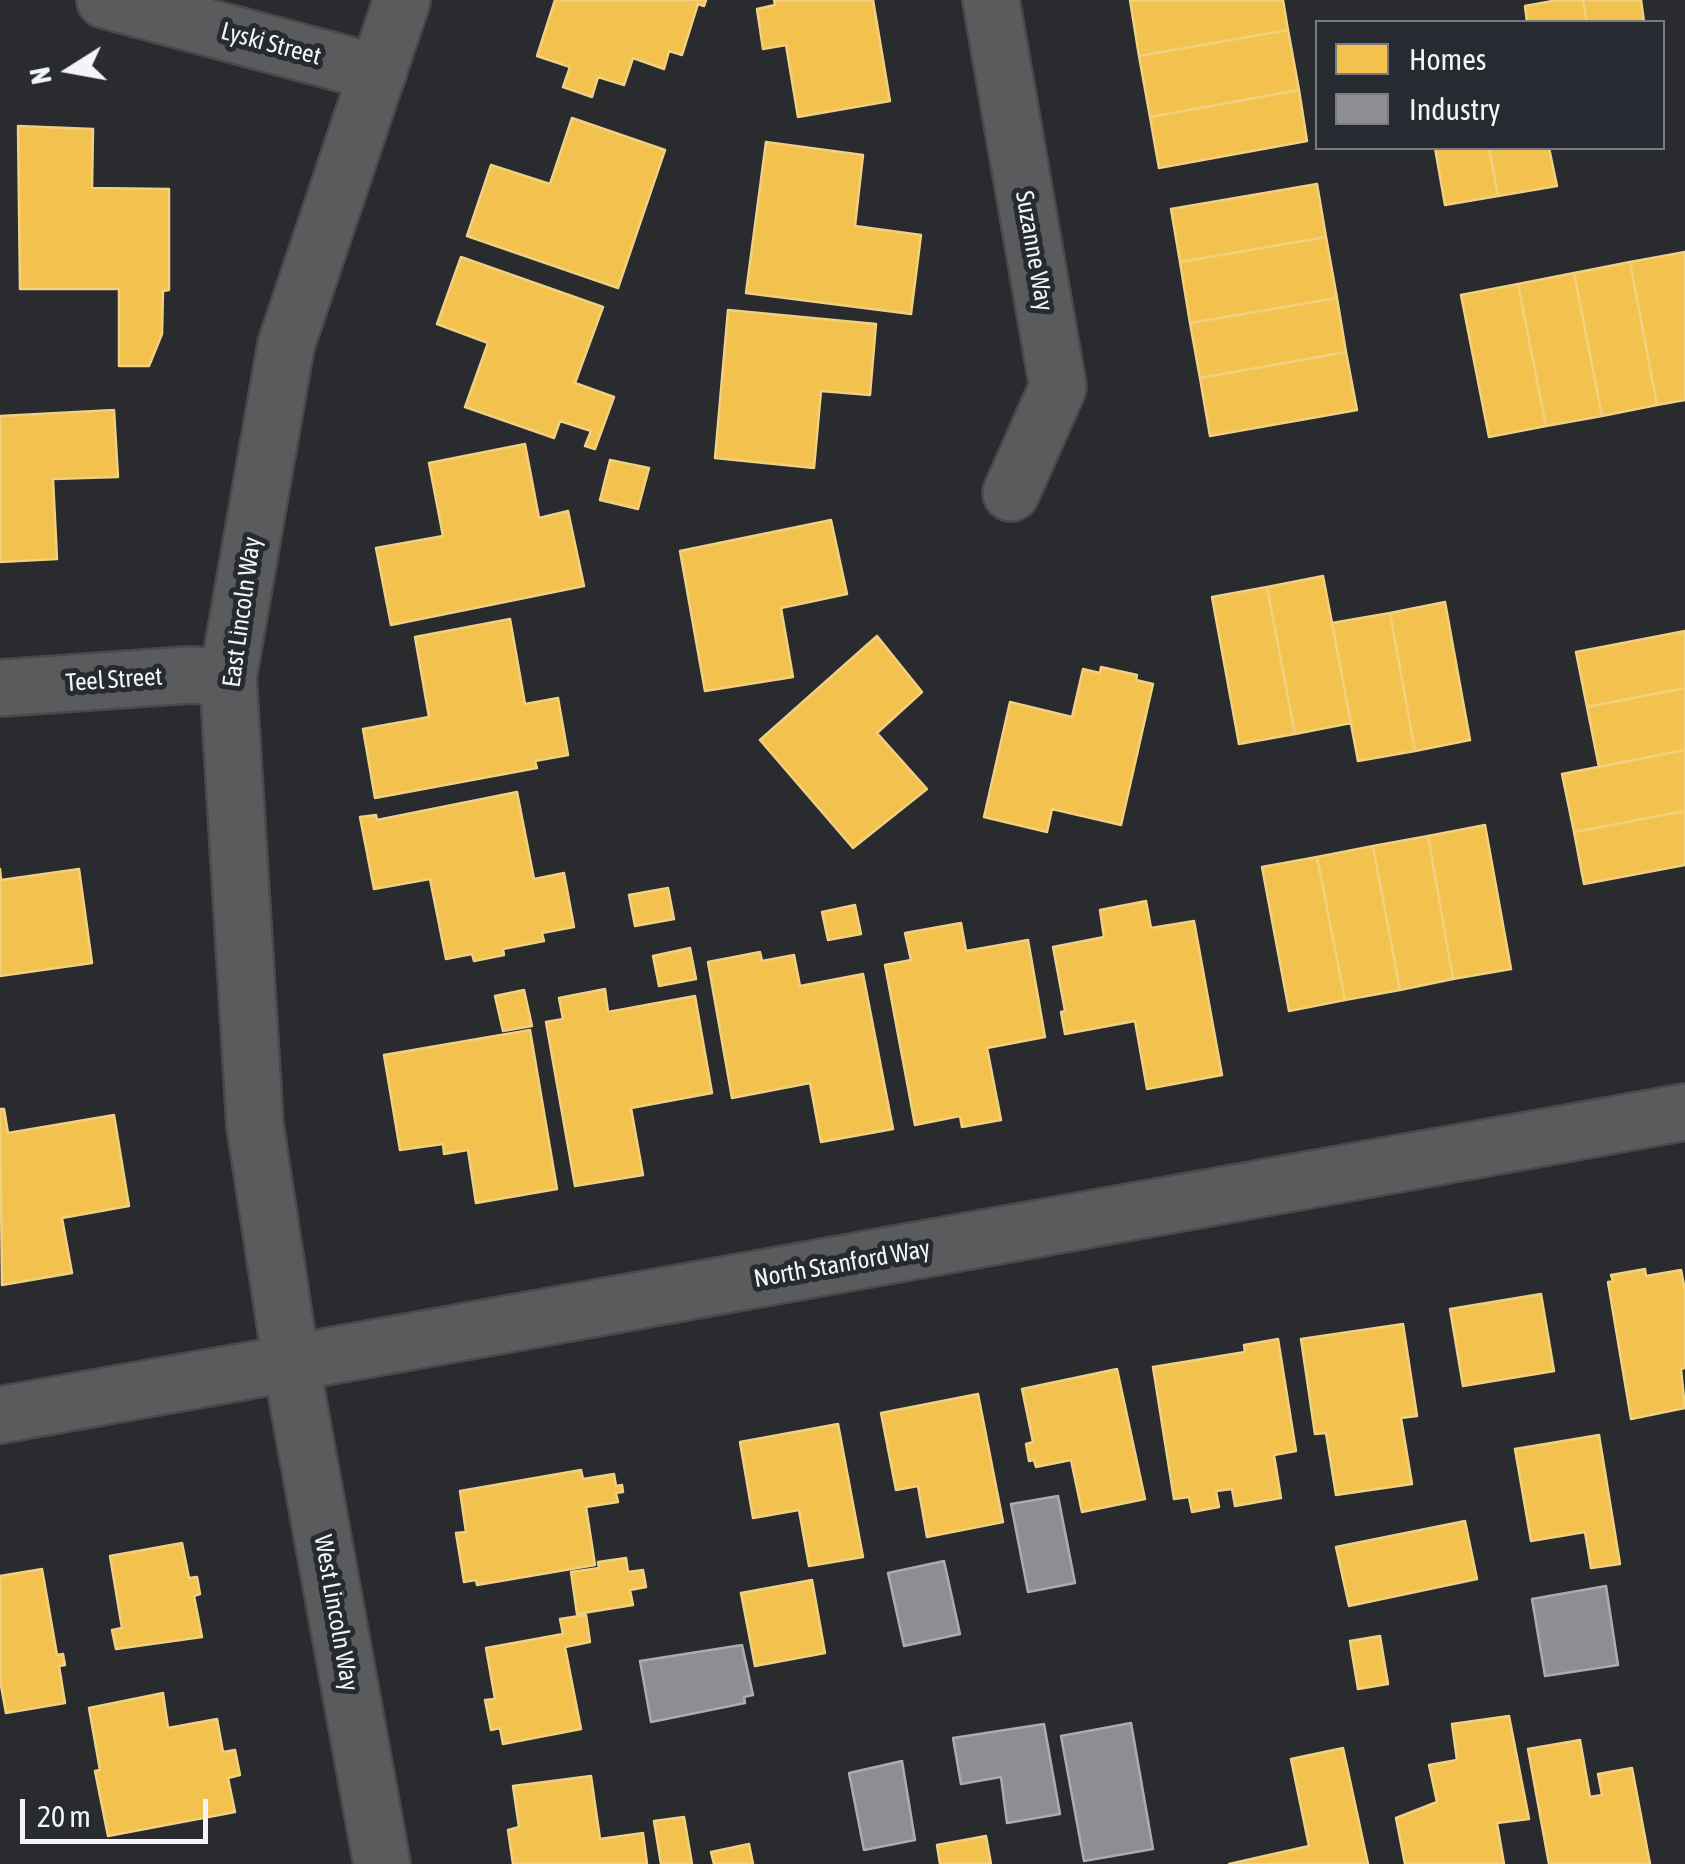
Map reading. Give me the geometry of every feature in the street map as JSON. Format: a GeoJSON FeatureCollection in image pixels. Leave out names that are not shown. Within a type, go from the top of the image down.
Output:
{"type":"FeatureCollection","features":[{"type":"Feature","properties":{"kind":"street","name":"Lyski Street"},"geometry":{"type":"LineString","coordinates":[[105,0],[378,74]]}},
{"type":"Feature","properties":{"kind":"street","name":"East Lincoln Way"},"geometry":{"type":"LineString","coordinates":[[291,1363],[256,1124],[228,677],[286,346],[402,0]]}},
{"type":"Feature","properties":{"kind":"street","name":"Suzanne Way"},"geometry":{"type":"LineString","coordinates":[[990,0],[1058,387],[1010,493]]}},
{"type":"Feature","properties":{"kind":"street","name":"Teel Street"},"geometry":{"type":"LineString","coordinates":[[0,688],[189,675],[228,677]]}},
{"type":"Feature","properties":{"kind":"street","name":"North Stanford Way"},"geometry":{"type":"LineString","coordinates":[[0,1415],[1685,1112]]}},
{"type":"Feature","properties":{"kind":"street","name":"West Lincoln Way"},"geometry":{"type":"LineString","coordinates":[[291,1363],[382,1864]]}},
{"type":"Feature","properties":{"kind":"building: Homes"},"geometry":{"type":"Polygon","coordinates":[[[555,0],[706,0],[704,6],[698,4],[682,55],[669,51],[664,69],[633,58],[624,85],[598,77],[592,97],[563,87],[570,67],[537,56],[555,0]]]}},
{"type":"Feature","properties":{"kind":"building: Homes"},"geometry":{"type":"Polygon","coordinates":[[[774,0],[873,0],[890,101],[798,117],[786,45],[763,49],[757,9],[775,5],[774,0]]]}},
{"type":"Feature","properties":{"kind":"building: Homes"},"geometry":{"type":"Polygon","coordinates":[[[1130,0],[1283,0],[1288,30],[1139,56],[1130,0]]]}},
{"type":"Feature","properties":{"kind":"building: Homes"},"geometry":{"type":"Polygon","coordinates":[[[1583,0],[1587,20],[1527,20],[1525,6],[1583,0]]]}},
{"type":"Feature","properties":{"kind":"building: Homes"},"geometry":{"type":"Polygon","coordinates":[[[1583,0],[1641,0],[1644,20],[1587,20],[1583,0]]]}},
{"type":"Feature","properties":{"kind":"building: Homes"},"geometry":{"type":"Polygon","coordinates":[[[1288,30],[1299,90],[1150,117],[1139,56],[1288,30]]]}},
{"type":"Feature","properties":{"kind":"building: Homes"},"geometry":{"type":"Polygon","coordinates":[[[1299,90],[1307,141],[1159,168],[1150,117],[1299,90]]]}},
{"type":"Feature","properties":{"kind":"building: Homes"},"geometry":{"type":"Polygon","coordinates":[[[572,118],[665,150],[618,288],[467,236],[491,165],[550,184],[572,118]]]}},
{"type":"Feature","properties":{"kind":"building: Homes"},"geometry":{"type":"Polygon","coordinates":[[[18,126],[93,129],[92,188],[169,189],[169,290],[163,291],[162,334],[149,366],[119,366],[119,289],[20,289],[18,126]]]}},
{"type":"Feature","properties":{"kind":"building: Homes"},"geometry":{"type":"Polygon","coordinates":[[[766,142],[863,155],[855,226],[921,235],[911,314],[746,293],[766,142]]]}},
{"type":"Feature","properties":{"kind":"building: Homes"},"geometry":{"type":"Polygon","coordinates":[[[1435,150],[1489,150],[1498,196],[1445,205],[1435,150]]]}},
{"type":"Feature","properties":{"kind":"building: Homes"},"geometry":{"type":"Polygon","coordinates":[[[1489,150],[1549,150],[1557,186],[1498,196],[1489,150]]]}},
{"type":"Feature","properties":{"kind":"building: Homes"},"geometry":{"type":"Polygon","coordinates":[[[1317,184],[1326,237],[1180,262],[1171,209],[1317,184]]]}},
{"type":"Feature","properties":{"kind":"building: Homes"},"geometry":{"type":"Polygon","coordinates":[[[1326,237],[1337,298],[1190,323],[1180,262],[1326,237]]]}},
{"type":"Feature","properties":{"kind":"building: Homes"},"geometry":{"type":"Polygon","coordinates":[[[1685,252],[1685,400],[1657,405],[1630,262],[1685,252]]]}},
{"type":"Feature","properties":{"kind":"building: Homes"},"geometry":{"type":"Polygon","coordinates":[[[461,257],[603,307],[575,383],[614,397],[595,449],[585,446],[591,431],[560,421],[554,438],[465,407],[488,343],[437,324],[461,257]]]}},
{"type":"Feature","properties":{"kind":"building: Homes"},"geometry":{"type":"Polygon","coordinates":[[[1630,262],[1657,405],[1602,416],[1574,273],[1630,262]]]}},
{"type":"Feature","properties":{"kind":"building: Homes"},"geometry":{"type":"Polygon","coordinates":[[[1574,273],[1602,416],[1546,426],[1518,284],[1574,273]]]}},
{"type":"Feature","properties":{"kind":"building: Homes"},"geometry":{"type":"Polygon","coordinates":[[[1518,284],[1546,426],[1489,437],[1461,295],[1518,284]]]}},
{"type":"Feature","properties":{"kind":"building: Homes"},"geometry":{"type":"Polygon","coordinates":[[[1337,298],[1346,352],[1200,378],[1190,323],[1337,298]]]}},
{"type":"Feature","properties":{"kind":"building: Homes"},"geometry":{"type":"Polygon","coordinates":[[[728,310],[876,324],[870,395],[821,391],[814,468],[715,458],[728,310]]]}},
{"type":"Feature","properties":{"kind":"building: Homes"},"geometry":{"type":"Polygon","coordinates":[[[1346,352],[1357,410],[1210,436],[1200,378],[1346,352]]]}},
{"type":"Feature","properties":{"kind":"building: Homes"},"geometry":{"type":"Polygon","coordinates":[[[114,410],[118,477],[53,479],[57,559],[0,562],[0,416],[114,410]]]}},
{"type":"Feature","properties":{"kind":"building: Homes"},"geometry":{"type":"Polygon","coordinates":[[[525,444],[539,518],[568,511],[584,586],[391,625],[376,548],[443,536],[429,463],[525,444]]]}},
{"type":"Feature","properties":{"kind":"building: Homes"},"geometry":{"type":"Polygon","coordinates":[[[610,460],[649,468],[638,509],[600,500],[610,460]]]}},
{"type":"Feature","properties":{"kind":"building: Homes"},"geometry":{"type":"Polygon","coordinates":[[[831,520],[847,594],[781,608],[793,677],[705,691],[680,551],[831,520]]]}},
{"type":"Feature","properties":{"kind":"building: Homes"},"geometry":{"type":"Polygon","coordinates":[[[1323,576],[1351,723],[1295,734],[1267,587],[1323,576]]]}},
{"type":"Feature","properties":{"kind":"building: Homes"},"geometry":{"type":"Polygon","coordinates":[[[1267,587],[1295,734],[1239,744],[1212,597],[1267,587]]]}},
{"type":"Feature","properties":{"kind":"building: Homes"},"geometry":{"type":"Polygon","coordinates":[[[1445,602],[1470,740],[1415,751],[1390,613],[1445,602]]]}},
{"type":"Feature","properties":{"kind":"building: Homes"},"geometry":{"type":"Polygon","coordinates":[[[1390,613],[1415,751],[1358,761],[1332,623],[1390,613]]]}},
{"type":"Feature","properties":{"kind":"building: Homes"},"geometry":{"type":"Polygon","coordinates":[[[510,619],[525,704],[558,698],[568,755],[535,761],[537,768],[375,798],[363,729],[429,717],[415,637],[510,619]]]}},
{"type":"Feature","properties":{"kind":"building: Homes"},"geometry":{"type":"Polygon","coordinates":[[[1685,631],[1685,688],[1587,707],[1576,652],[1685,631]]]}},
{"type":"Feature","properties":{"kind":"building: Homes"},"geometry":{"type":"Polygon","coordinates":[[[877,636],[922,692],[877,733],[927,789],[853,848],[760,740],[877,636]]]}},
{"type":"Feature","properties":{"kind":"building: Homes"},"geometry":{"type":"Polygon","coordinates":[[[1101,667],[1137,675],[1136,680],[1153,684],[1121,825],[1052,809],[1047,832],[984,817],[1010,702],[1072,717],[1083,669],[1100,673],[1101,667]]]}},
{"type":"Feature","properties":{"kind":"building: Homes"},"geometry":{"type":"Polygon","coordinates":[[[1685,688],[1685,750],[1599,767],[1587,707],[1685,688]]]}},
{"type":"Feature","properties":{"kind":"building: Homes"},"geometry":{"type":"Polygon","coordinates":[[[1685,750],[1685,811],[1574,832],[1562,774],[1685,750]]]}},
{"type":"Feature","properties":{"kind":"building: Homes"},"geometry":{"type":"Polygon","coordinates":[[[517,792],[534,879],[564,873],[574,927],[542,933],[544,941],[503,949],[504,955],[474,961],[472,954],[446,959],[430,879],[374,889],[360,817],[376,815],[377,820],[517,792]]]}},
{"type":"Feature","properties":{"kind":"building: Homes"},"geometry":{"type":"Polygon","coordinates":[[[1685,811],[1685,865],[1584,884],[1574,832],[1685,811]]]}},
{"type":"Feature","properties":{"kind":"building: Homes"},"geometry":{"type":"Polygon","coordinates":[[[1485,825],[1511,969],[1453,979],[1428,836],[1485,825]]]}},
{"type":"Feature","properties":{"kind":"building: Homes"},"geometry":{"type":"Polygon","coordinates":[[[1428,836],[1453,979],[1400,990],[1373,846],[1428,836]]]}},
{"type":"Feature","properties":{"kind":"building: Homes"},"geometry":{"type":"Polygon","coordinates":[[[1373,846],[1400,990],[1345,1000],[1317,857],[1373,846]]]}},
{"type":"Feature","properties":{"kind":"building: Homes"},"geometry":{"type":"Polygon","coordinates":[[[1317,857],[1345,1000],[1289,1011],[1262,867],[1317,857]]]}},
{"type":"Feature","properties":{"kind":"building: Homes"},"geometry":{"type":"Polygon","coordinates":[[[0,869],[1,880],[79,869],[92,963],[0,976],[0,869]]]}},
{"type":"Feature","properties":{"kind":"building: Homes"},"geometry":{"type":"Polygon","coordinates":[[[668,888],[674,919],[635,926],[629,895],[668,888]]]}},
{"type":"Feature","properties":{"kind":"building: Homes"},"geometry":{"type":"Polygon","coordinates":[[[1146,901],[1151,928],[1194,921],[1222,1075],[1147,1089],[1135,1021],[1065,1034],[1061,1012],[1065,1011],[1053,947],[1104,937],[1100,910],[1146,901]]]}},
{"type":"Feature","properties":{"kind":"building: Homes"},"geometry":{"type":"Polygon","coordinates":[[[855,905],[861,934],[828,940],[822,912],[855,905]]]}},
{"type":"Feature","properties":{"kind":"building: Homes"},"geometry":{"type":"Polygon","coordinates":[[[961,923],[966,951],[1028,940],[1045,1037],[987,1048],[1001,1120],[962,1127],[960,1116],[915,1125],[885,965],[911,960],[905,933],[961,923]]]}},
{"type":"Feature","properties":{"kind":"building: Homes"},"geometry":{"type":"Polygon","coordinates":[[[690,948],[696,979],[659,986],[653,956],[690,948]]]}},
{"type":"Feature","properties":{"kind":"building: Homes"},"geometry":{"type":"Polygon","coordinates":[[[760,952],[762,961],[794,955],[800,986],[863,974],[893,1129],[821,1142],[810,1083],[732,1098],[708,962],[760,952]]]}},
{"type":"Feature","properties":{"kind":"building: Homes"},"geometry":{"type":"Polygon","coordinates":[[[605,989],[608,1012],[695,996],[712,1093],[631,1108],[643,1175],[575,1186],[546,1022],[563,1019],[559,998],[605,989]]]}},
{"type":"Feature","properties":{"kind":"building: Homes"},"geometry":{"type":"Polygon","coordinates":[[[524,990],[532,1026],[503,1031],[495,996],[524,990]]]}},
{"type":"Feature","properties":{"kind":"building: Homes"},"geometry":{"type":"Polygon","coordinates":[[[530,1030],[557,1189],[476,1203],[468,1150],[444,1154],[443,1144],[400,1150],[384,1055],[530,1030]]]}},
{"type":"Feature","properties":{"kind":"building: Homes"},"geometry":{"type":"Polygon","coordinates":[[[0,1109],[4,1109],[8,1133],[114,1115],[129,1206],[62,1218],[72,1273],[2,1285],[0,1109]]]}},
{"type":"Feature","properties":{"kind":"building: Homes"},"geometry":{"type":"Polygon","coordinates":[[[1645,1269],[1646,1276],[1681,1270],[1685,1290],[1685,1368],[1681,1369],[1685,1408],[1631,1419],[1608,1282],[1613,1281],[1611,1275],[1645,1269]]]}},
{"type":"Feature","properties":{"kind":"building: Homes"},"geometry":{"type":"Polygon","coordinates":[[[1541,1294],[1554,1371],[1463,1386],[1450,1309],[1541,1294]]]}},
{"type":"Feature","properties":{"kind":"building: Homes"},"geometry":{"type":"Polygon","coordinates":[[[1403,1324],[1417,1416],[1401,1418],[1412,1484],[1336,1495],[1326,1433],[1315,1434],[1301,1339],[1403,1324]]]}},
{"type":"Feature","properties":{"kind":"building: Homes"},"geometry":{"type":"Polygon","coordinates":[[[1278,1339],[1296,1451],[1274,1455],[1281,1498],[1235,1506],[1232,1489],[1216,1491],[1219,1507],[1192,1512],[1189,1497],[1174,1499],[1153,1367],[1245,1352],[1244,1345],[1278,1339]]]}},
{"type":"Feature","properties":{"kind":"building: Homes"},"geometry":{"type":"Polygon","coordinates":[[[1117,1369],[1145,1499],[1082,1512],[1071,1460],[1036,1467],[1034,1460],[1029,1461],[1026,1444],[1033,1442],[1022,1389],[1117,1369]]]}},
{"type":"Feature","properties":{"kind":"building: Homes"},"geometry":{"type":"Polygon","coordinates":[[[978,1394],[1003,1522],[927,1537],[918,1486],[896,1490],[881,1413],[978,1394]]]}},
{"type":"Feature","properties":{"kind":"building: Homes"},"geometry":{"type":"Polygon","coordinates":[[[838,1424],[863,1557],[809,1566],[799,1510],[753,1518],[740,1442],[838,1424]]]}},
{"type":"Feature","properties":{"kind":"building: Homes"},"geometry":{"type":"Polygon","coordinates":[[[1599,1435],[1620,1564],[1591,1568],[1585,1532],[1531,1541],[1515,1449],[1599,1435]]]}},
{"type":"Feature","properties":{"kind":"building: Homes"},"geometry":{"type":"Polygon","coordinates":[[[581,1470],[583,1479],[614,1474],[616,1486],[622,1485],[623,1492],[616,1493],[618,1502],[586,1507],[595,1565],[477,1585],[476,1580],[464,1582],[456,1533],[466,1532],[460,1491],[581,1470]]]}},
{"type":"Feature","properties":{"kind":"building: Homes"},"geometry":{"type":"Polygon","coordinates":[[[1465,1521],[1477,1579],[1349,1606],[1336,1547],[1465,1521]]]}},
{"type":"Feature","properties":{"kind":"building: Homes"},"geometry":{"type":"Polygon","coordinates":[[[182,1543],[189,1578],[197,1577],[200,1594],[194,1596],[202,1637],[116,1649],[112,1630],[122,1628],[110,1556],[182,1543]]]}},
{"type":"Feature","properties":{"kind":"building: Homes"},"geometry":{"type":"Polygon","coordinates":[[[626,1558],[628,1572],[643,1570],[646,1587],[630,1590],[633,1605],[577,1614],[571,1572],[599,1568],[598,1562],[626,1558]]]}},
{"type":"Feature","properties":{"kind":"building: Homes"},"geometry":{"type":"Polygon","coordinates":[[[42,1569],[57,1655],[63,1654],[65,1665],[59,1666],[65,1703],[6,1713],[0,1680],[0,1576],[42,1569]]]}},
{"type":"Feature","properties":{"kind":"building: Homes"},"geometry":{"type":"Polygon","coordinates":[[[812,1580],[825,1653],[755,1666],[741,1593],[812,1580]]]}},
{"type":"Feature","properties":{"kind":"building: Homes"},"geometry":{"type":"Polygon","coordinates":[[[586,1615],[590,1642],[565,1647],[581,1729],[503,1744],[500,1728],[491,1730],[485,1700],[495,1699],[486,1648],[563,1634],[560,1619],[586,1615]]]}},
{"type":"Feature","properties":{"kind":"building: Homes"},"geometry":{"type":"Polygon","coordinates":[[[1380,1636],[1388,1684],[1358,1689],[1350,1641],[1380,1636]]]}},
{"type":"Feature","properties":{"kind":"building: Homes"},"geometry":{"type":"Polygon","coordinates":[[[163,1693],[168,1728],[217,1719],[223,1752],[235,1750],[240,1775],[228,1778],[235,1812],[108,1836],[95,1771],[100,1770],[89,1708],[163,1693]]]}},
{"type":"Feature","properties":{"kind":"building: Homes"},"geometry":{"type":"Polygon","coordinates":[[[1509,1716],[1529,1819],[1497,1823],[1504,1864],[1405,1864],[1396,1818],[1437,1802],[1429,1765],[1457,1760],[1452,1724],[1509,1716]]]}},
{"type":"Feature","properties":{"kind":"building: Homes"},"geometry":{"type":"Polygon","coordinates":[[[1580,1740],[1590,1797],[1602,1795],[1598,1774],[1632,1768],[1650,1864],[1549,1864],[1528,1749],[1580,1740]]]}},
{"type":"Feature","properties":{"kind":"building: Homes"},"geometry":{"type":"Polygon","coordinates":[[[1343,1748],[1368,1864],[1229,1864],[1309,1846],[1291,1759],[1343,1748]]]}},
{"type":"Feature","properties":{"kind":"building: Homes"},"geometry":{"type":"Polygon","coordinates":[[[591,1776],[600,1839],[643,1833],[647,1864],[513,1864],[508,1830],[519,1827],[513,1786],[591,1776]]]}},
{"type":"Feature","properties":{"kind":"building: Homes"},"geometry":{"type":"Polygon","coordinates":[[[684,1817],[692,1864],[661,1864],[654,1821],[684,1817]]]}},
{"type":"Feature","properties":{"kind":"building: Homes"},"geometry":{"type":"Polygon","coordinates":[[[986,1836],[991,1864],[940,1864],[937,1845],[986,1836]]]}},
{"type":"Feature","properties":{"kind":"building: Homes"},"geometry":{"type":"Polygon","coordinates":[[[749,1844],[753,1864],[714,1864],[711,1852],[749,1844]]]}},
{"type":"Feature","properties":{"kind":"building: Industry"},"geometry":{"type":"Polygon","coordinates":[[[1058,1496],[1075,1583],[1028,1592],[1011,1504],[1058,1496]]]}},
{"type":"Feature","properties":{"kind":"building: Industry"},"geometry":{"type":"Polygon","coordinates":[[[944,1561],[960,1634],[904,1646],[888,1573],[944,1561]]]}},
{"type":"Feature","properties":{"kind":"building: Industry"},"geometry":{"type":"Polygon","coordinates":[[[1606,1586],[1618,1665],[1545,1676],[1532,1599],[1606,1586]]]}},
{"type":"Feature","properties":{"kind":"building: Industry"},"geometry":{"type":"Polygon","coordinates":[[[742,1645],[753,1695],[744,1697],[745,1703],[651,1722],[640,1661],[742,1645]]]}},
{"type":"Feature","properties":{"kind":"building: Industry"},"geometry":{"type":"Polygon","coordinates":[[[1131,1723],[1153,1849],[1084,1861],[1061,1736],[1131,1723]]]}},
{"type":"Feature","properties":{"kind":"building: Industry"},"geometry":{"type":"Polygon","coordinates":[[[1044,1724],[1060,1814],[1007,1823],[1001,1777],[961,1784],[953,1738],[1044,1724]]]}},
{"type":"Feature","properties":{"kind":"building: Industry"},"geometry":{"type":"Polygon","coordinates":[[[902,1761],[915,1840],[864,1850],[849,1773],[902,1761]]]}}]}
